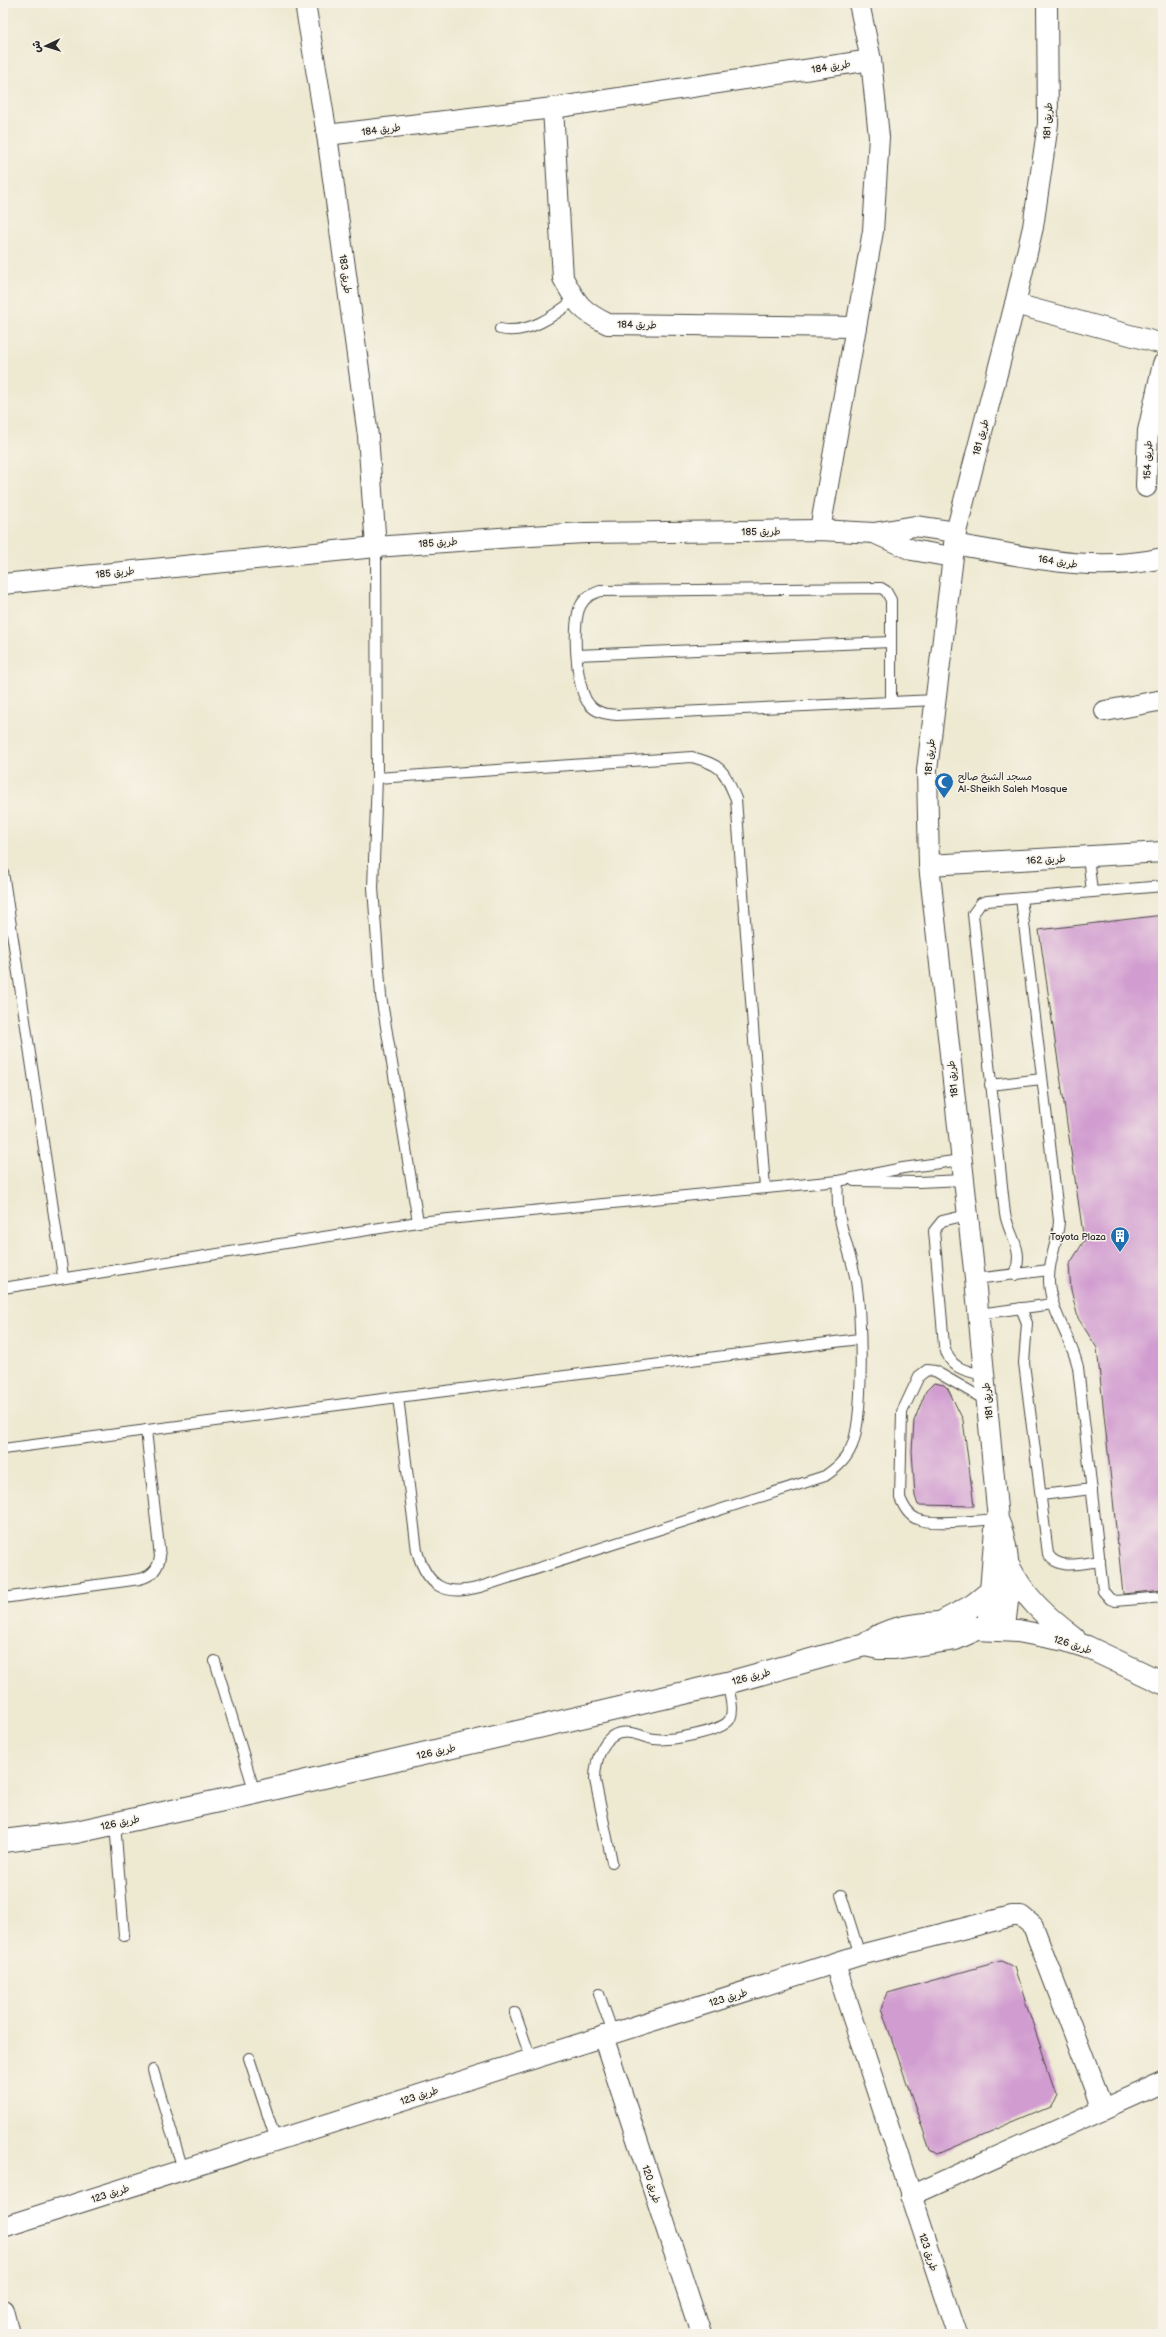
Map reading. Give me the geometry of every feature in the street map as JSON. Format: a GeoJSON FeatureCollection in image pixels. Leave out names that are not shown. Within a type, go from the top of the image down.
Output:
{"type":"FeatureCollection","features":[{"type":"Feature","properties":{"kind":"street","name":"طريق 183"},"geometry":{"type":"LineString","coordinates":[[305,3],[327,135],[368,436],[376,547]]}},
{"type":"Feature","properties":{"kind":"street"},"geometry":{"type":"LineString","coordinates":[[820,530],[873,231],[878,144],[871,60],[859,3]]}},
{"type":"Feature","properties":{"kind":"street","name":"طريق 181"},"geometry":{"type":"LineString","coordinates":[[990,1629],[1008,1599],[1008,1565],[1003,1532],[998,1519],[975,1279],[930,865],[927,770],[954,545],[1033,227],[1048,124],[1047,3]]}},
{"type":"Feature","properties":{"kind":"street","name":"طريق 184"},"geometry":{"type":"LineString","coordinates":[[327,135],[553,108],[871,60]]}},
{"type":"Feature","properties":{"kind":"street","name":"طريق 184"},"geometry":{"type":"LineString","coordinates":[[553,108],[563,278],[574,300],[588,314],[608,324],[856,327]]}},
{"type":"Feature","properties":{"kind":"street"},"geometry":{"type":"LineString","coordinates":[[1015,304],[1163,344]]}},
{"type":"Feature","properties":{"kind":"street","name":"طريق 154"},"geometry":{"type":"LineString","coordinates":[[1146,487],[1148,431],[1163,364]]}},
{"type":"Feature","properties":{"kind":"street","name":"طريق 185"},"geometry":{"type":"LineString","coordinates":[[3,584],[376,547],[585,533],[820,530],[874,533],[915,526],[935,528],[954,545]]}},
{"type":"Feature","properties":{"kind":"street","name":"طريق 185"},"geometry":{"type":"LineString","coordinates":[[874,533],[912,550],[954,545]]}},
{"type":"Feature","properties":{"kind":"street","name":"طريق 164"},"geometry":{"type":"LineString","coordinates":[[954,545],[1083,565],[1114,565],[1163,558]]}},
{"type":"Feature","properties":{"kind":"street"},"geometry":{"type":"LineString","coordinates":[[1105,711],[1163,700]]}},
{"type":"Feature","properties":{"kind":"street","name":"طريق 162"},"geometry":{"type":"LineString","coordinates":[[930,865],[1163,852]]}},
{"type":"Feature","properties":{"kind":"street","name":"طريق 181"},"geometry":{"type":"LineString","coordinates":[[990,1629],[993,1544],[998,1519]]}},
{"type":"Feature","properties":{"kind":"street"},"geometry":{"type":"LineString","coordinates":[[1008,1565],[1015,1579],[1033,1604],[1056,1625],[1086,1647]]}},
{"type":"Feature","properties":{"kind":"street"},"geometry":{"type":"LineString","coordinates":[[940,1623],[972,1606],[992,1590]]}},
{"type":"Feature","properties":{"kind":"street","name":"طريق 126"},"geometry":{"type":"LineString","coordinates":[[3,1841],[76,1832],[255,1793],[727,1683],[865,1645],[877,1636],[890,1630],[940,1623],[964,1623],[990,1629],[1033,1633],[1086,1647],[1163,1683]]}},
{"type":"Feature","properties":{"kind":"street","name":"طريق 126"},"geometry":{"type":"LineString","coordinates":[[865,1645],[886,1649],[907,1647],[955,1639],[990,1629]]}},
{"type":"Feature","properties":{"kind":"street","name":"طريق 123"},"geometry":{"type":"LineString","coordinates":[[3,2227],[860,1955],[1012,1916],[1021,1916],[1033,1926],[1103,2109]]}},
{"type":"Feature","properties":{"kind":"street","name":"طريق 123"},"geometry":{"type":"LineString","coordinates":[[835,1964],[910,2196],[957,2334]]}},
{"type":"Feature","properties":{"kind":"street","name":"طريق 120"},"geometry":{"type":"LineString","coordinates":[[608,2035],[698,2333]]}},
{"type":"Feature","properties":{"kind":"street"},"geometry":{"type":"LineString","coordinates":[[910,2196],[1163,2082]]}},
{"type":"Feature","properties":{"kind":"street"},"geometry":{"type":"LineString","coordinates":[[3,2310],[10,2334]]}},
{"type":"Feature","properties":{"kind":"lane"},"geometry":{"type":"LineString","coordinates":[[500,329],[513,331],[527,328],[544,321],[574,300]]}},
{"type":"Feature","properties":{"kind":"lane"},"geometry":{"type":"LineString","coordinates":[[376,547],[377,778],[374,888],[381,996],[418,1222]]}},
{"type":"Feature","properties":{"kind":"lane"},"geometry":{"type":"LineString","coordinates":[[891,702],[890,600],[886,591],[875,586],[600,591],[586,598],[578,612],[577,655],[580,686],[583,696],[589,704],[597,711],[607,714],[891,702],[936,700]]}},
{"type":"Feature","properties":{"kind":"lane"},"geometry":{"type":"LineString","coordinates":[[577,655],[891,642]]}},
{"type":"Feature","properties":{"kind":"lane"},"geometry":{"type":"LineString","coordinates":[[377,778],[692,756],[715,764],[726,776],[736,799],[765,1188]]}},
{"type":"Feature","properties":{"kind":"lane"},"geometry":{"type":"LineString","coordinates":[[1088,856],[1092,892]]}},
{"type":"Feature","properties":{"kind":"lane"},"geometry":{"type":"LineString","coordinates":[[3,872],[63,1276]]}},
{"type":"Feature","properties":{"kind":"lane"},"geometry":{"type":"LineString","coordinates":[[1015,1275],[1019,1257],[1018,1248],[1005,1214],[990,1085],[973,914],[981,903],[987,901],[1163,886]]}},
{"type":"Feature","properties":{"kind":"lane"},"geometry":{"type":"LineString","coordinates":[[1021,898],[1059,1221],[1050,1270],[1053,1304],[1074,1350],[1078,1367],[1103,1591],[1110,1599],[1121,1601],[1163,1597]]}},
{"type":"Feature","properties":{"kind":"lane"},"geometry":{"type":"LineString","coordinates":[[990,1085],[1042,1079]]}},
{"type":"Feature","properties":{"kind":"lane"},"geometry":{"type":"LineString","coordinates":[[3,1288],[63,1276],[418,1222],[838,1181],[903,1168],[961,1160]]}},
{"type":"Feature","properties":{"kind":"lane"},"geometry":{"type":"LineString","coordinates":[[838,1181],[911,1182],[964,1180]]}},
{"type":"Feature","properties":{"kind":"lane"},"geometry":{"type":"LineString","coordinates":[[398,1397],[417,1551],[422,1567],[431,1582],[446,1590],[464,1591],[825,1476],[840,1465],[847,1455],[857,1432],[859,1411],[858,1293],[853,1265],[840,1222],[838,1181]]}},
{"type":"Feature","properties":{"kind":"lane"},"geometry":{"type":"LineString","coordinates":[[967,1215],[942,1221],[934,1231],[944,1345],[946,1355],[952,1364],[959,1369],[984,1375]]}},
{"type":"Feature","properties":{"kind":"lane"},"geometry":{"type":"LineString","coordinates":[[975,1279],[1050,1270]]}},
{"type":"Feature","properties":{"kind":"lane"},"geometry":{"type":"LineString","coordinates":[[978,1314],[1053,1304]]}},
{"type":"Feature","properties":{"kind":"lane"},"geometry":{"type":"LineString","coordinates":[[1021,1308],[1027,1323],[1024,1363],[1048,1554],[1051,1559],[1064,1565],[1100,1561]]}},
{"type":"Feature","properties":{"kind":"lane"},"geometry":{"type":"LineString","coordinates":[[3,1449],[398,1397],[859,1339]]}},
{"type":"Feature","properties":{"kind":"lane"},"geometry":{"type":"LineString","coordinates":[[987,1401],[935,1371],[927,1370],[920,1376],[902,1412],[900,1498],[903,1507],[910,1515],[928,1522],[998,1519]]}},
{"type":"Feature","properties":{"kind":"lane"},"geometry":{"type":"LineString","coordinates":[[3,1598],[140,1579],[156,1570],[160,1557],[146,1430]]}},
{"type":"Feature","properties":{"kind":"lane"},"geometry":{"type":"LineString","coordinates":[[1041,1495],[1092,1489]]}},
{"type":"Feature","properties":{"kind":"lane"},"geometry":{"type":"LineString","coordinates":[[215,1661],[255,1793]]}},
{"type":"Feature","properties":{"kind":"lane"},"geometry":{"type":"LineString","coordinates":[[612,1862],[595,1780],[595,1768],[603,1746],[615,1735],[623,1732],[661,1740],[720,1728],[730,1719],[732,1713],[727,1683]]}},
{"type":"Feature","properties":{"kind":"lane"},"geometry":{"type":"LineString","coordinates":[[115,1823],[124,1936]]}},
{"type":"Feature","properties":{"kind":"lane"},"geometry":{"type":"LineString","coordinates":[[841,1895],[860,1955]]}},
{"type":"Feature","properties":{"kind":"lane"},"geometry":{"type":"LineString","coordinates":[[599,1994],[608,2035]]}},
{"type":"Feature","properties":{"kind":"lane"},"geometry":{"type":"LineString","coordinates":[[515,2013],[531,2059]]}},
{"type":"Feature","properties":{"kind":"lane"},"geometry":{"type":"LineString","coordinates":[[249,2058],[276,2140]]}},
{"type":"Feature","properties":{"kind":"lane"},"geometry":{"type":"LineString","coordinates":[[154,2070],[183,2170]]}},
{"type":"Feature","properties":{"kind":"building","name":"Toyota Plaza"},"geometry":{"type":"Polygon","coordinates":[[[1163,915],[1163,1590],[1123,1594],[1097,1348],[1078,1318],[1071,1290],[1069,1265],[1084,1241],[1039,930],[1163,915]]]}},
{"type":"Feature","properties":{"kind":"building"},"geometry":{"type":"Polygon","coordinates":[[[934,1383],[944,1385],[948,1389],[963,1420],[974,1506],[918,1505],[915,1496],[912,1451],[914,1421],[926,1391],[934,1383]]]}},
{"type":"Feature","properties":{"kind":"building"},"geometry":{"type":"Polygon","coordinates":[[[1001,1961],[1014,1967],[1056,2093],[1050,2106],[937,2154],[930,2150],[881,2008],[888,1993],[1001,1961]]]}},
{"type":"Feature","properties":{"kind":"place","name":"مسجد الشيخ صالح Al-Sheikh Saleh Mosque"},"geometry":{"type":"Point","coordinates":[944,799]}},
{"type":"Feature","properties":{"kind":"place","name":"Toyota Plaza"},"geometry":{"type":"Point","coordinates":[1120,1253]}}]}
